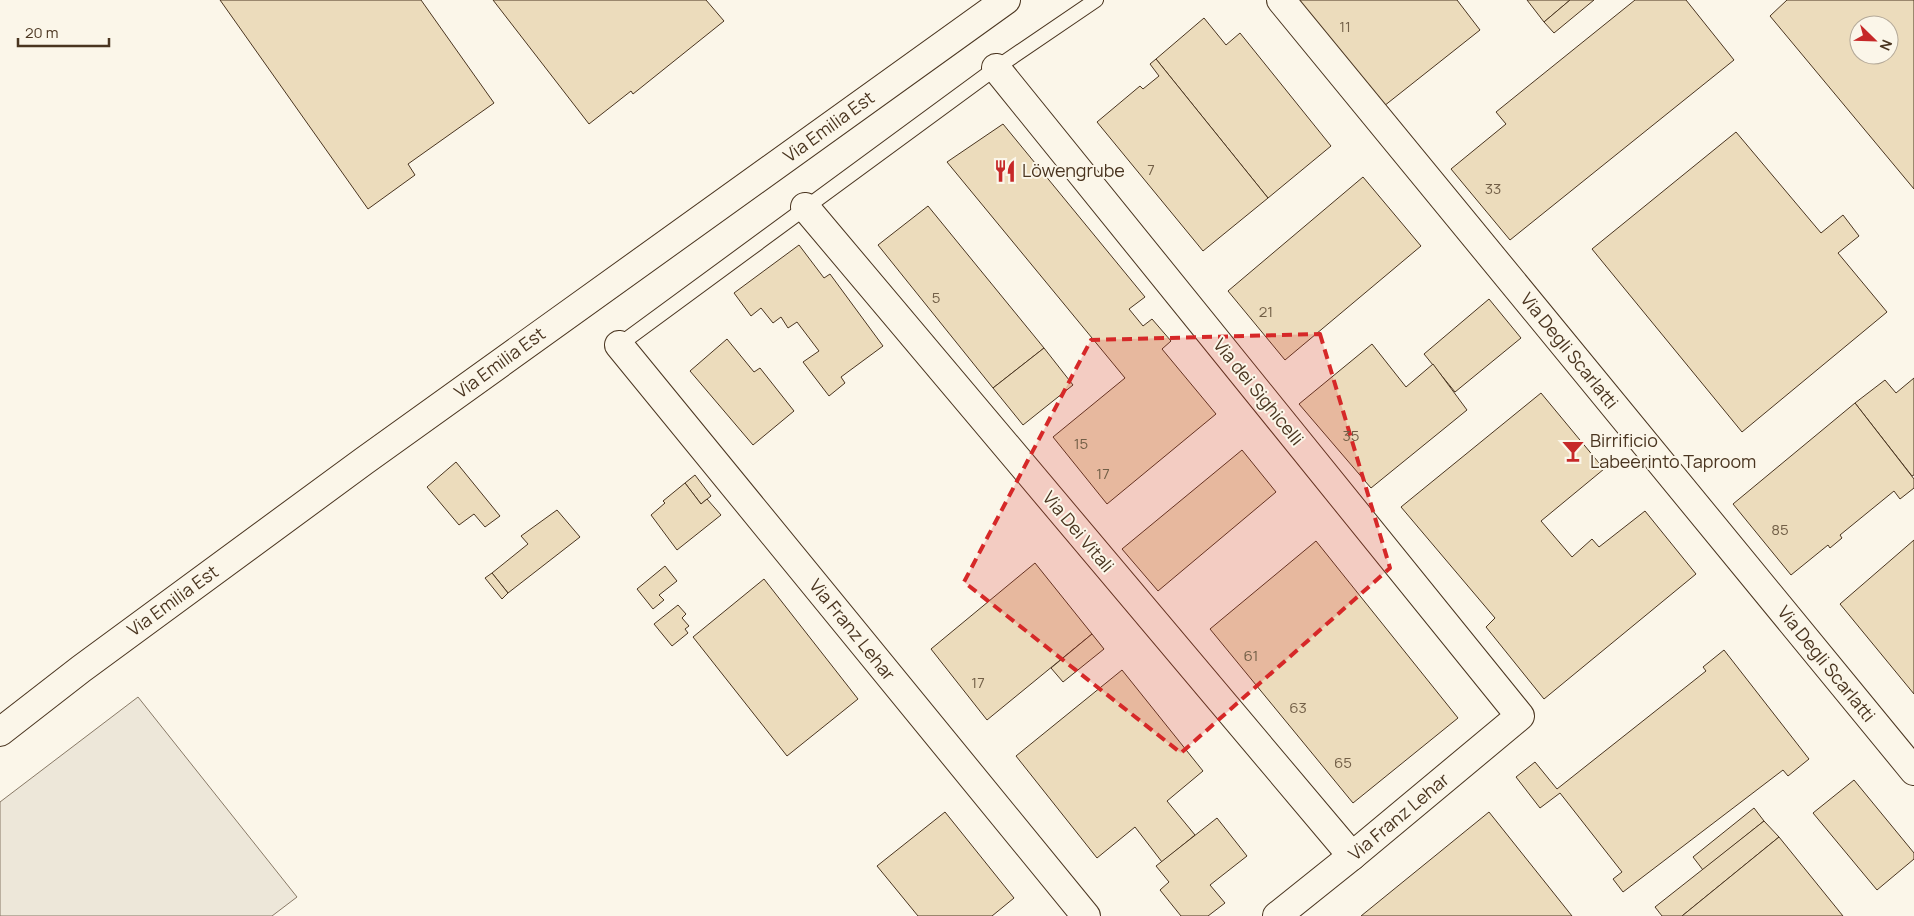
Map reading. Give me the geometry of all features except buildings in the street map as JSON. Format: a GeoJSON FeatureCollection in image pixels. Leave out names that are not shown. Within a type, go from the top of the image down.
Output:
{"type":"FeatureCollection","features":[{"type":"Feature","properties":{"kind":"street","name":"Via Emilia Est"},"geometry":{"type":"LineString","coordinates":[[0,732],[81,668],[364,461],[1006,0]]}},
{"type":"Feature","properties":{"kind":"street","name":"Via Degli Scarlatti"},"geometry":{"type":"LineString","coordinates":[[1281,0],[1914,771]]}},
{"type":"Feature","properties":{"kind":"street","name":"Via dei Sighicelli"},"geometry":{"type":"LineString","coordinates":[[996,68],[1520,716]]}},
{"type":"Feature","properties":{"kind":"street","name":"Via Dei Vitali"},"geometry":{"type":"LineString","coordinates":[[805,208],[1352,856]]}},
{"type":"Feature","properties":{"kind":"street","name":"Via Franz Lehar"},"geometry":{"type":"LineString","coordinates":[[619,345],[1086,916]]}},
{"type":"Feature","properties":{"kind":"street","name":"Via Franz Lehar"},"geometry":{"type":"LineString","coordinates":[[1277,916],[1520,716]]}},
{"type":"Feature","properties":{"kind":"lane"},"geometry":{"type":"LineString","coordinates":[[619,345],[996,68],[1096,0]]}},
{"type":"Feature","properties":{"kind":"highlighted area"},"geometry":{"type":"Polygon","coordinates":[[[1320,334],[1390,568],[1181,753],[964,582],[1091,340],[1320,334]]]}},
{"type":"Feature","properties":{"kind":"shaded area"},"geometry":{"type":"Polygon","coordinates":[[[138,697],[297,897],[272,916],[0,916],[0,802],[138,697]]]}},
{"type":"Feature","properties":{"kind":"place","name":"Löwengrube"},"geometry":{"type":"Point","coordinates":[1005,171]}},
{"type":"Feature","properties":{"kind":"place","name":"Birrificio Labeerinto Taproom"},"geometry":{"type":"Point","coordinates":[1573,451]}}]}
